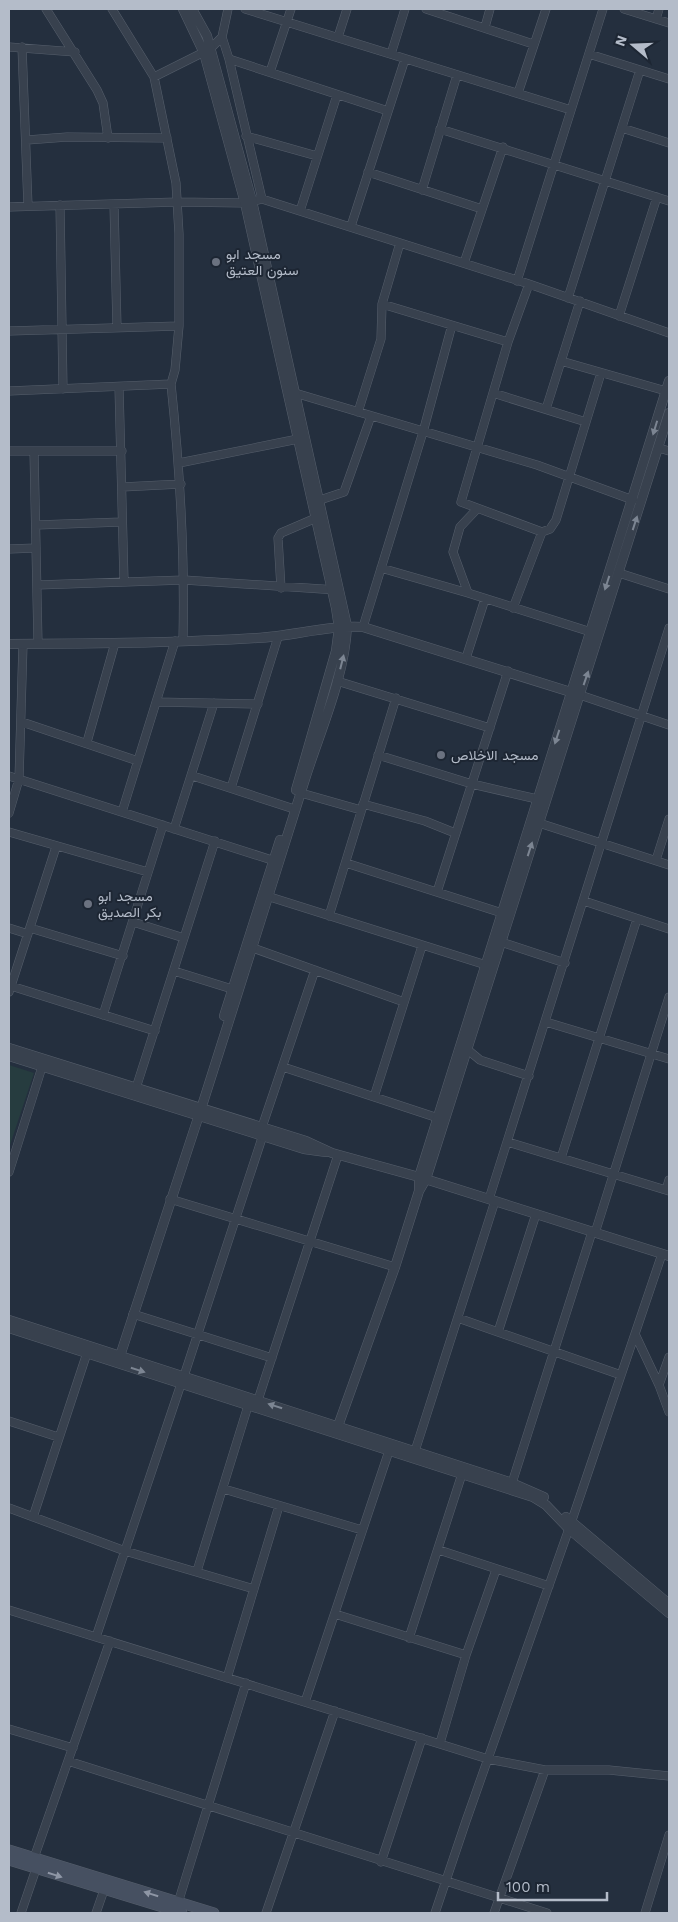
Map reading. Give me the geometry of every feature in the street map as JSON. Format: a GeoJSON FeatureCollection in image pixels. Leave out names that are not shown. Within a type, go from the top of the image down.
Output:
{"type":"FeatureCollection","features":[{"type":"Feature","properties":{"kind":"main road"},"geometry":{"type":"LineString","coordinates":[[9,1850],[35,1863],[104,1890],[178,1910],[214,1913]]}},
{"type":"Feature","properties":{"kind":"main road"},"geometry":{"type":"LineString","coordinates":[[9,1860],[35,1863],[178,1910]]}},
{"type":"Feature","properties":{"kind":"street"},"geometry":{"type":"LineString","coordinates":[[46,9],[75,52],[97,90],[103,103],[108,138]]}},
{"type":"Feature","properties":{"kind":"street"},"geometry":{"type":"LineString","coordinates":[[112,9],[154,77],[178,202],[179,326],[175,370],[171,384],[181,484],[184,580],[179,640],[156,702],[122,812]]}},
{"type":"Feature","properties":{"kind":"street"},"geometry":{"type":"LineString","coordinates":[[120,1356],[194,1125],[232,989],[301,793],[337,681],[347,641],[320,500],[253,201],[207,51],[183,9]]}},
{"type":"Feature","properties":{"kind":"street"},"geometry":{"type":"LineString","coordinates":[[192,9],[207,36],[207,51]]}},
{"type":"Feature","properties":{"kind":"street"},"geometry":{"type":"LineString","coordinates":[[228,9],[222,37],[229,59],[246,136],[253,201],[298,439],[316,518],[336,590]]}},
{"type":"Feature","properties":{"kind":"street"},"geometry":{"type":"LineString","coordinates":[[245,9],[571,110]]}},
{"type":"Feature","properties":{"kind":"street"},"geometry":{"type":"LineString","coordinates":[[270,72],[291,9]]}},
{"type":"Feature","properties":{"kind":"street"},"geometry":{"type":"LineString","coordinates":[[338,37],[347,9]]}},
{"type":"Feature","properties":{"kind":"street"},"geometry":{"type":"LineString","coordinates":[[391,54],[405,9]]}},
{"type":"Feature","properties":{"kind":"street"},"geometry":{"type":"LineString","coordinates":[[426,9],[534,44]]}},
{"type":"Feature","properties":{"kind":"street"},"geometry":{"type":"LineString","coordinates":[[485,27],[490,9]]}},
{"type":"Feature","properties":{"kind":"street"},"geometry":{"type":"LineString","coordinates":[[518,93],[546,9]]}},
{"type":"Feature","properties":{"kind":"street"},"geometry":{"type":"LineString","coordinates":[[517,280],[603,9]]}},
{"type":"Feature","properties":{"kind":"street"},"geometry":{"type":"LineString","coordinates":[[624,9],[669,23]]}},
{"type":"Feature","properties":{"kind":"street"},"geometry":{"type":"LineString","coordinates":[[656,19],[659,9]]}},
{"type":"Feature","properties":{"kind":"street"},"geometry":{"type":"LineString","coordinates":[[154,77],[207,51],[222,37]]}},
{"type":"Feature","properties":{"kind":"street"},"geometry":{"type":"LineString","coordinates":[[9,46],[75,52]]}},
{"type":"Feature","properties":{"kind":"street"},"geometry":{"type":"LineString","coordinates":[[22,47],[28,206]]}},
{"type":"Feature","properties":{"kind":"street"},"geometry":{"type":"LineString","coordinates":[[589,54],[669,79]]}},
{"type":"Feature","properties":{"kind":"street"},"geometry":{"type":"LineString","coordinates":[[229,59],[388,111]]}},
{"type":"Feature","properties":{"kind":"street"},"geometry":{"type":"LineString","coordinates":[[351,226],[405,59]]}},
{"type":"Feature","properties":{"kind":"street"},"geometry":{"type":"LineString","coordinates":[[568,298],[640,70]]}},
{"type":"Feature","properties":{"kind":"street"},"geometry":{"type":"LineString","coordinates":[[422,190],[456,75]]}},
{"type":"Feature","properties":{"kind":"street"},"geometry":{"type":"LineString","coordinates":[[300,211],[337,95]]}},
{"type":"Feature","properties":{"kind":"street"},"geometry":{"type":"LineString","coordinates":[[622,128],[669,143]]}},
{"type":"Feature","properties":{"kind":"street"},"geometry":{"type":"LineString","coordinates":[[440,129],[669,200]]}},
{"type":"Feature","properties":{"kind":"street"},"geometry":{"type":"LineString","coordinates":[[246,136],[317,156]]}},
{"type":"Feature","properties":{"kind":"street"},"geometry":{"type":"LineString","coordinates":[[27,140],[66,137],[167,138]]}},
{"type":"Feature","properties":{"kind":"street"},"geometry":{"type":"LineString","coordinates":[[464,263],[503,147]]}},
{"type":"Feature","properties":{"kind":"street"},"geometry":{"type":"LineString","coordinates":[[368,172],[482,209]]}},
{"type":"Feature","properties":{"kind":"street"},"geometry":{"type":"LineString","coordinates":[[619,316],[657,197]]}},
{"type":"Feature","properties":{"kind":"street"},"geometry":{"type":"LineString","coordinates":[[9,207],[253,201],[300,211],[351,226],[580,301],[669,333]]}},
{"type":"Feature","properties":{"kind":"street"},"geometry":{"type":"LineString","coordinates":[[114,204],[117,328]]}},
{"type":"Feature","properties":{"kind":"street"},"geometry":{"type":"LineString","coordinates":[[60,206],[63,389]]}},
{"type":"Feature","properties":{"kind":"street"},"geometry":{"type":"LineString","coordinates":[[358,412],[382,339],[382,304],[400,242]]}},
{"type":"Feature","properties":{"kind":"street"},"geometry":{"type":"LineString","coordinates":[[529,284],[508,342],[460,500],[462,503],[542,532],[550,529],[556,520],[601,373]]}},
{"type":"Feature","properties":{"kind":"street"},"geometry":{"type":"LineString","coordinates":[[546,409],[580,301]]}},
{"type":"Feature","properties":{"kind":"street"},"geometry":{"type":"LineString","coordinates":[[382,304],[508,342]]}},
{"type":"Feature","properties":{"kind":"street"},"geometry":{"type":"LineString","coordinates":[[364,627],[423,432],[452,325]]}},
{"type":"Feature","properties":{"kind":"street"},"geometry":{"type":"LineString","coordinates":[[9,331],[179,326]]}},
{"type":"Feature","properties":{"kind":"street"},"geometry":{"type":"LineString","coordinates":[[562,361],[666,392]]}},
{"type":"Feature","properties":{"kind":"street"},"geometry":{"type":"LineString","coordinates":[[338,1426],[395,1267],[486,979],[501,942],[539,823],[576,694],[591,632],[634,500],[669,381]]}},
{"type":"Feature","properties":{"kind":"street"},"geometry":{"type":"LineString","coordinates":[[9,392],[171,384]]}},
{"type":"Feature","properties":{"kind":"street"},"geometry":{"type":"LineString","coordinates":[[119,387],[124,581]]}},
{"type":"Feature","properties":{"kind":"street"},"geometry":{"type":"LineString","coordinates":[[295,393],[569,476],[634,500]]}},
{"type":"Feature","properties":{"kind":"street"},"geometry":{"type":"LineString","coordinates":[[493,394],[586,422]]}},
{"type":"Feature","properties":{"kind":"street"},"geometry":{"type":"LineString","coordinates":[[423,1178],[438,1118],[445,1106],[468,1050],[486,979],[486,965],[537,799],[619,573],[669,413]]}},
{"type":"Feature","properties":{"kind":"street"},"geometry":{"type":"LineString","coordinates":[[320,500],[344,492],[371,416]]}},
{"type":"Feature","properties":{"kind":"street"},"geometry":{"type":"LineString","coordinates":[[179,463],[298,439]]}},
{"type":"Feature","properties":{"kind":"street"},"geometry":{"type":"LineString","coordinates":[[659,448],[669,452]]}},
{"type":"Feature","properties":{"kind":"street"},"geometry":{"type":"LineString","coordinates":[[9,451],[122,450]]}},
{"type":"Feature","properties":{"kind":"street"},"geometry":{"type":"LineString","coordinates":[[34,451],[38,643]]}},
{"type":"Feature","properties":{"kind":"street"},"geometry":{"type":"LineString","coordinates":[[122,487],[181,484]]}},
{"type":"Feature","properties":{"kind":"street"},"geometry":{"type":"LineString","coordinates":[[468,593],[453,552],[460,527],[477,509]]}},
{"type":"Feature","properties":{"kind":"street"},"geometry":{"type":"LineString","coordinates":[[281,588],[278,538],[281,533],[316,518]]}},
{"type":"Feature","properties":{"kind":"street"},"geometry":{"type":"LineString","coordinates":[[36,525],[122,522]]}},
{"type":"Feature","properties":{"kind":"street"},"geometry":{"type":"LineString","coordinates":[[513,608],[542,532]]}},
{"type":"Feature","properties":{"kind":"street"},"geometry":{"type":"LineString","coordinates":[[9,549],[36,548]]}},
{"type":"Feature","properties":{"kind":"street"},"geometry":{"type":"LineString","coordinates":[[381,568],[591,632]]}},
{"type":"Feature","properties":{"kind":"street"},"geometry":{"type":"LineString","coordinates":[[619,573],[669,589]]}},
{"type":"Feature","properties":{"kind":"street"},"geometry":{"type":"LineString","coordinates":[[37,585],[184,580],[281,588],[336,590]]}},
{"type":"Feature","properties":{"kind":"street"},"geometry":{"type":"LineString","coordinates":[[466,658],[485,599]]}},
{"type":"Feature","properties":{"kind":"street"},"geometry":{"type":"LineString","coordinates":[[197,1111],[270,896],[290,808],[327,687],[343,627]]}},
{"type":"Feature","properties":{"kind":"street"},"geometry":{"type":"LineString","coordinates":[[9,644],[115,643],[278,636],[343,627],[364,627],[508,671],[669,725]]}},
{"type":"Feature","properties":{"kind":"street"},"geometry":{"type":"LineString","coordinates":[[415,1451],[458,1318],[508,1142],[669,628]]}},
{"type":"Feature","properties":{"kind":"street"},"geometry":{"type":"LineString","coordinates":[[231,788],[278,636]]}},
{"type":"Feature","properties":{"kind":"street"},"geometry":{"type":"LineString","coordinates":[[86,742],[115,643]]}},
{"type":"Feature","properties":{"kind":"street"},"geometry":{"type":"LineString","coordinates":[[9,813],[19,779],[23,644]]}},
{"type":"Feature","properties":{"kind":"street"},"geometry":{"type":"LineString","coordinates":[[437,892],[508,671]]}},
{"type":"Feature","properties":{"kind":"street"},"geometry":{"type":"LineString","coordinates":[[337,681],[490,728]]}},
{"type":"Feature","properties":{"kind":"street"},"geometry":{"type":"LineString","coordinates":[[329,916],[396,698]]}},
{"type":"Feature","properties":{"kind":"street"},"geometry":{"type":"LineString","coordinates":[[156,702],[258,704]]}},
{"type":"Feature","properties":{"kind":"street"},"geometry":{"type":"LineString","coordinates":[[174,829],[193,776],[214,703]]}},
{"type":"Feature","properties":{"kind":"street"},"geometry":{"type":"LineString","coordinates":[[22,722],[138,761]]}},
{"type":"Feature","properties":{"kind":"street"},"geometry":{"type":"LineString","coordinates":[[378,755],[472,784],[537,799]]}},
{"type":"Feature","properties":{"kind":"street"},"geometry":{"type":"LineString","coordinates":[[9,776],[277,862]]}},
{"type":"Feature","properties":{"kind":"street"},"geometry":{"type":"LineString","coordinates":[[193,776],[290,808]]}},
{"type":"Feature","properties":{"kind":"street"},"geometry":{"type":"LineString","coordinates":[[301,793],[425,821],[455,833]]}},
{"type":"Feature","properties":{"kind":"street"},"geometry":{"type":"LineString","coordinates":[[656,860],[669,819]]}},
{"type":"Feature","properties":{"kind":"street"},"geometry":{"type":"LineString","coordinates":[[539,823],[669,865]]}},
{"type":"Feature","properties":{"kind":"street"},"geometry":{"type":"LineString","coordinates":[[103,1015],[163,825]]}},
{"type":"Feature","properties":{"kind":"street"},"geometry":{"type":"LineString","coordinates":[[9,832],[148,872]]}},
{"type":"Feature","properties":{"kind":"street"},"geometry":{"type":"LineString","coordinates":[[136,1088],[215,841]]}},
{"type":"Feature","properties":{"kind":"street"},"geometry":{"type":"LineString","coordinates":[[56,847],[10,989],[155,1031]]}},
{"type":"Feature","properties":{"kind":"street"},"geometry":{"type":"LineString","coordinates":[[346,863],[502,913]]}},
{"type":"Feature","properties":{"kind":"street"},"geometry":{"type":"LineString","coordinates":[[270,896],[486,965]]}},
{"type":"Feature","properties":{"kind":"street"},"geometry":{"type":"LineString","coordinates":[[584,901],[669,930]]}},
{"type":"Feature","properties":{"kind":"street"},"geometry":{"type":"LineString","coordinates":[[561,1158],[598,1038],[638,919]]}},
{"type":"Feature","properties":{"kind":"street"},"geometry":{"type":"LineString","coordinates":[[133,922],[184,938]]}},
{"type":"Feature","properties":{"kind":"street"},"geometry":{"type":"LineString","coordinates":[[9,928],[29,931],[123,956]]}},
{"type":"Feature","properties":{"kind":"street"},"geometry":{"type":"LineString","coordinates":[[501,942],[565,963]]}},
{"type":"Feature","properties":{"kind":"street"},"geometry":{"type":"LineString","coordinates":[[374,1098],[422,946]]}},
{"type":"Feature","properties":{"kind":"street"},"geometry":{"type":"LineString","coordinates":[[253,948],[404,1002]]}},
{"type":"Feature","properties":{"kind":"street"},"geometry":{"type":"LineString","coordinates":[[96,1637],[198,1334],[262,1131],[316,970]]}},
{"type":"Feature","properties":{"kind":"street"},"geometry":{"type":"LineString","coordinates":[[174,971],[232,989]]}},
{"type":"Feature","properties":{"kind":"street"},"geometry":{"type":"LineString","coordinates":[[512,1483],[669,997]]}},
{"type":"Feature","properties":{"kind":"street"},"geometry":{"type":"LineString","coordinates":[[546,1022],[669,1059]]}},
{"type":"Feature","properties":{"kind":"street"},"geometry":{"type":"LineString","coordinates":[[9,1048],[136,1088],[197,1111]]}},
{"type":"Feature","properties":{"kind":"street"},"geometry":{"type":"LineString","coordinates":[[468,1050],[480,1060],[529,1076]]}},
{"type":"Feature","properties":{"kind":"street"},"geometry":{"type":"LineString","coordinates":[[9,1056],[262,1131],[310,1150],[335,1154],[423,1178],[666,1255],[635,1334],[445,1882],[436,1913]]}},
{"type":"Feature","properties":{"kind":"street"},"geometry":{"type":"LineString","coordinates":[[9,1172],[42,1067]]}},
{"type":"Feature","properties":{"kind":"street"},"geometry":{"type":"LineString","coordinates":[[283,1067],[438,1118]]}},
{"type":"Feature","properties":{"kind":"street"},"geometry":{"type":"LineString","coordinates":[[508,1142],[668,1191],[669,1180]]}},
{"type":"Feature","properties":{"kind":"street"},"geometry":{"type":"LineString","coordinates":[[258,1400],[310,1240],[335,1154]]}},
{"type":"Feature","properties":{"kind":"street"},"geometry":{"type":"LineString","coordinates":[[170,1200],[310,1240],[395,1267]]}},
{"type":"Feature","properties":{"kind":"street"},"geometry":{"type":"LineString","coordinates":[[498,1332],[536,1214]]}},
{"type":"Feature","properties":{"kind":"street"},"geometry":{"type":"LineString","coordinates":[[134,1314],[272,1358]]}},
{"type":"Feature","properties":{"kind":"street"},"geometry":{"type":"LineString","coordinates":[[458,1318],[621,1375]]}},
{"type":"Feature","properties":{"kind":"street"},"geometry":{"type":"LineString","coordinates":[[9,1320],[120,1356],[248,1406],[540,1500],[669,1613]]}},
{"type":"Feature","properties":{"kind":"street"},"geometry":{"type":"LineString","coordinates":[[9,1328],[87,1354],[258,1400],[512,1483],[543,1496],[570,1526],[669,1604]]}},
{"type":"Feature","properties":{"kind":"street"},"geometry":{"type":"LineString","coordinates":[[635,1334],[669,1412]]}},
{"type":"Feature","properties":{"kind":"street"},"geometry":{"type":"LineString","coordinates":[[33,1517],[87,1354]]}},
{"type":"Feature","properties":{"kind":"street"},"geometry":{"type":"LineString","coordinates":[[659,1386],[669,1357]]}},
{"type":"Feature","properties":{"kind":"street"},"geometry":{"type":"LineString","coordinates":[[197,1571],[224,1489],[248,1406]]}},
{"type":"Feature","properties":{"kind":"street"},"geometry":{"type":"LineString","coordinates":[[9,1421],[58,1437]]}},
{"type":"Feature","properties":{"kind":"street"},"geometry":{"type":"LineString","coordinates":[[305,1702],[389,1451]]}},
{"type":"Feature","properties":{"kind":"street"},"geometry":{"type":"LineString","coordinates":[[409,1638],[462,1474]]}},
{"type":"Feature","properties":{"kind":"street"},"geometry":{"type":"LineString","coordinates":[[224,1489],[362,1530]]}},
{"type":"Feature","properties":{"kind":"street"},"geometry":{"type":"LineString","coordinates":[[227,1678],[279,1506]]}},
{"type":"Feature","properties":{"kind":"street"},"geometry":{"type":"LineString","coordinates":[[9,1508],[125,1551],[254,1589]]}},
{"type":"Feature","properties":{"kind":"street"},"geometry":{"type":"LineString","coordinates":[[439,1550],[549,1586]]}},
{"type":"Feature","properties":{"kind":"street"},"geometry":{"type":"LineString","coordinates":[[440,1743],[466,1655],[496,1570]]}},
{"type":"Feature","properties":{"kind":"street"},"geometry":{"type":"LineString","coordinates":[[9,1610],[488,1758],[546,1770],[602,1770],[669,1776]]}},
{"type":"Feature","properties":{"kind":"street"},"geometry":{"type":"LineString","coordinates":[[335,1614],[466,1655]]}},
{"type":"Feature","properties":{"kind":"street"},"geometry":{"type":"LineString","coordinates":[[21,1913],[68,1761],[110,1641]]}},
{"type":"Feature","properties":{"kind":"street"},"geometry":{"type":"LineString","coordinates":[[178,1910],[206,1806],[246,1683]]}},
{"type":"Feature","properties":{"kind":"street"},"geometry":{"type":"LineString","coordinates":[[266,1913],[335,1711]]}},
{"type":"Feature","properties":{"kind":"street"},"geometry":{"type":"LineString","coordinates":[[9,1729],[73,1748]]}},
{"type":"Feature","properties":{"kind":"street"},"geometry":{"type":"LineString","coordinates":[[380,1862],[422,1738]]}},
{"type":"Feature","properties":{"kind":"street"},"geometry":{"type":"LineString","coordinates":[[68,1761],[380,1862],[547,1913]]}},
{"type":"Feature","properties":{"kind":"street"},"geometry":{"type":"LineString","coordinates":[[494,1913],[546,1770]]}},
{"type":"Feature","properties":{"kind":"street"},"geometry":{"type":"LineString","coordinates":[[646,1913],[669,1835]]}},
{"type":"Feature","properties":{"kind":"street"},"geometry":{"type":"LineString","coordinates":[[96,1913],[104,1890]]}},
{"type":"Feature","properties":{"kind":"green space"},"geometry":{"type":"Polygon","coordinates":[[[9,1065],[34,1073],[9,1148],[9,1065]]]}},
{"type":"Feature","properties":{"kind":"place","name":"مسجد ابو سنون العتيق"},"geometry":{"type":"Point","coordinates":[216,262]}},
{"type":"Feature","properties":{"kind":"place","name":"مسجد الاخلاص"},"geometry":{"type":"Point","coordinates":[441,755]}},
{"type":"Feature","properties":{"kind":"place","name":"مسجد ابو بكر الصديق"},"geometry":{"type":"Point","coordinates":[88,904]}}]}
